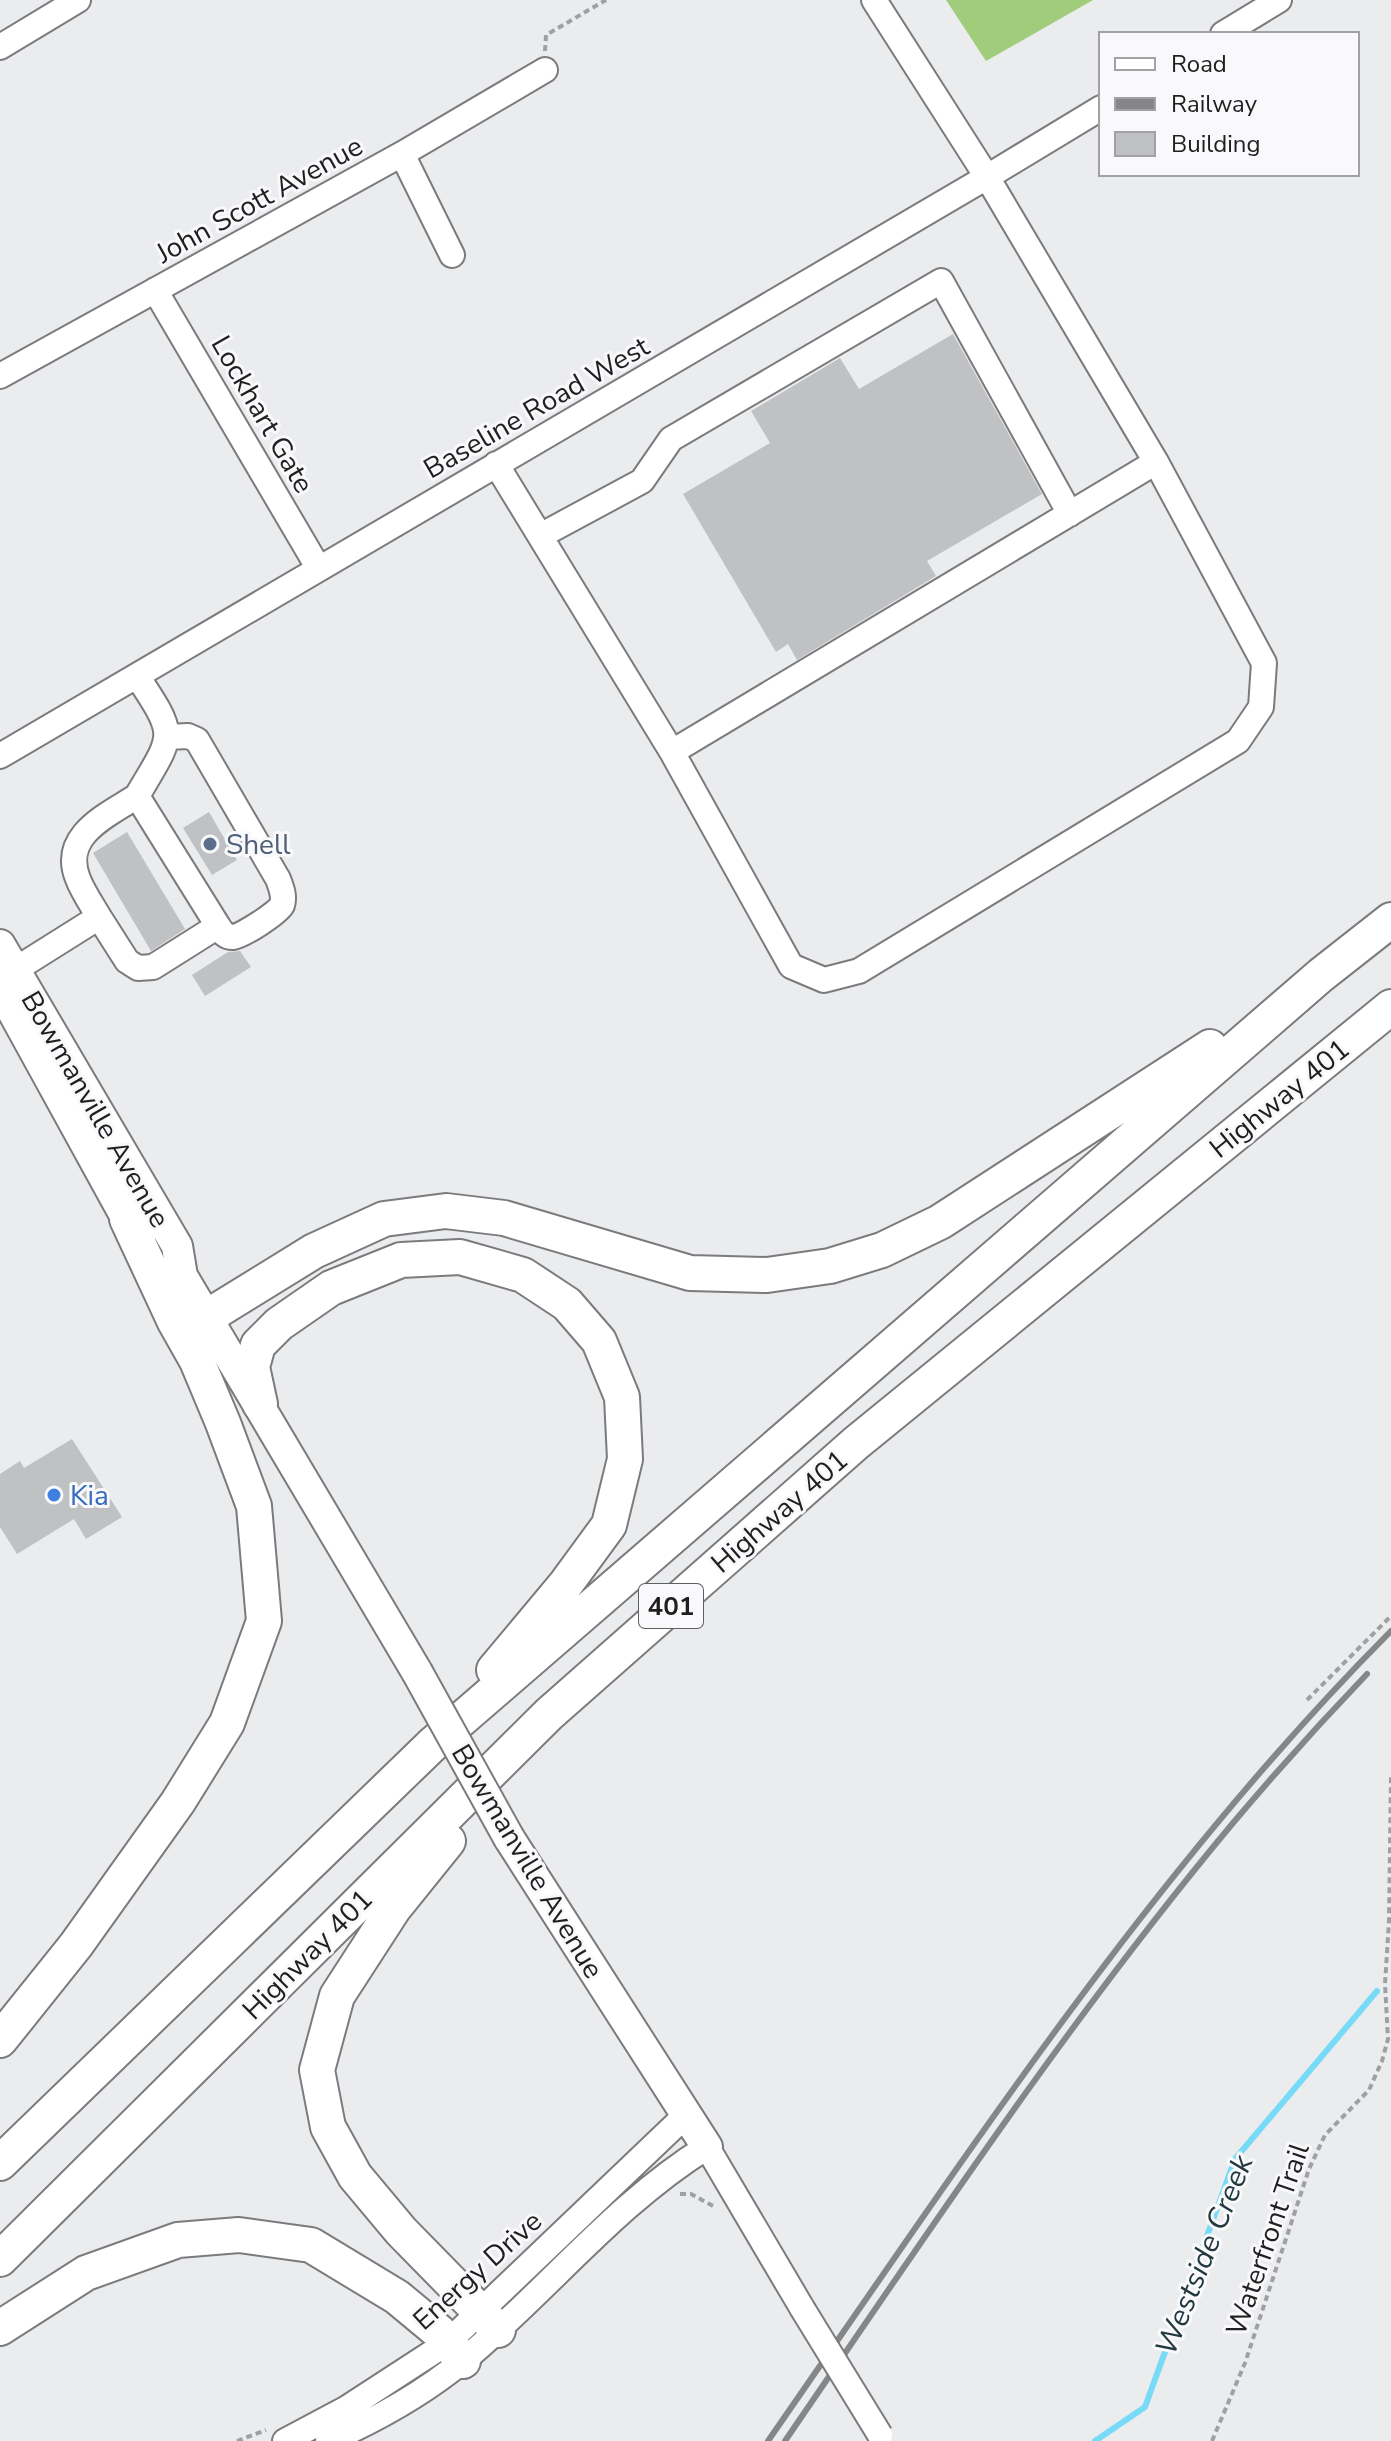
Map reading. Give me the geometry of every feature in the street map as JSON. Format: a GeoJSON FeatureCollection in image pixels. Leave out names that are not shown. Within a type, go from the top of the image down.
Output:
{"type":"FeatureCollection","features":[{"type":"Feature","properties":{"kind":"highway","name":"Highway 401"},"geometry":{"type":"LineString","coordinates":[[0,2163],[434,1743],[1321,975],[1391,920]]}},
{"type":"Feature","properties":{"kind":"highway"},"geometry":{"type":"LineString","coordinates":[[207,1317],[314,1251],[384,1219],[446,1211],[504,1218],[690,1273],[767,1275],[830,1266],[882,1250],[940,1222],[1321,975]]}},
{"type":"Feature","properties":{"kind":"highway","name":"Highway 401"},"geometry":{"type":"LineString","coordinates":[[0,2259],[549,1714],[856,1443],[1391,1007]]}},
{"type":"Feature","properties":{"kind":"highway"},"geometry":{"type":"LineString","coordinates":[[0,2040],[76,1945],[178,1802],[227,1723],[264,1621],[254,1506],[197,1361],[175,1322],[127,1219]]}},
{"type":"Feature","properties":{"kind":"highway"},"geometry":{"type":"LineString","coordinates":[[260,1404],[252,1367],[258,1345],[279,1324],[331,1288],[401,1260],[460,1257],[523,1275],[567,1304],[599,1341],[622,1397],[625,1459],[609,1525],[565,1585],[434,1743]]}},
{"type":"Feature","properties":{"kind":"highway"},"geometry":{"type":"LineString","coordinates":[[490,2321],[401,2231],[355,2176],[328,2127],[317,2070],[337,1996],[369,1946],[394,1908],[549,1714]]}},
{"type":"Feature","properties":{"kind":"highway"},"geometry":{"type":"LineString","coordinates":[[0,2328],[86,2273],[178,2240],[239,2235],[311,2245],[397,2297],[438,2331],[455,2352]]}},
{"type":"Feature","properties":{"kind":"main road","name":"Bowmanville Avenue"},"geometry":{"type":"LineString","coordinates":[[4,971],[127,1219],[155,1259],[182,1276]]}},
{"type":"Feature","properties":{"kind":"main road","name":"Bowmanville Avenue"},"geometry":{"type":"LineString","coordinates":[[4,971],[177,1246],[182,1276],[417,1672],[509,1838],[707,2147]]}},
{"type":"Feature","properties":{"kind":"street"},"geometry":{"type":"LineString","coordinates":[[0,47],[78,0]]}},
{"type":"Feature","properties":{"kind":"street"},"geometry":{"type":"LineString","coordinates":[[496,464],[672,752],[791,966],[824,980],[859,971],[1238,741],[1261,707],[1264,663],[1156,462],[987,177],[874,0]]}},
{"type":"Feature","properties":{"kind":"street"},"geometry":{"type":"LineString","coordinates":[[1226,32],[1279,0]]}},
{"type":"Feature","properties":{"kind":"street","name":"John Scott Avenue"},"geometry":{"type":"LineString","coordinates":[[0,376],[402,154],[545,70]]}},
{"type":"Feature","properties":{"kind":"street","name":"Baseline Road West"},"geometry":{"type":"LineString","coordinates":[[0,756],[1099,109]]}},
{"type":"Feature","properties":{"kind":"street"},"geometry":{"type":"LineString","coordinates":[[402,154],[452,255]]}},
{"type":"Feature","properties":{"kind":"street"},"geometry":{"type":"LineString","coordinates":[[540,536],[642,481],[671,439],[941,281],[1070,514]]}},
{"type":"Feature","properties":{"kind":"street","name":"Lockhart Gate"},"geometry":{"type":"LineString","coordinates":[[155,290],[319,569]]}},
{"type":"Feature","properties":{"kind":"street"},"geometry":{"type":"LineString","coordinates":[[672,752],[1156,462]]}},
{"type":"Feature","properties":{"kind":"street"},"geometry":{"type":"LineString","coordinates":[[137,676],[165,719],[168,737],[160,758],[137,796],[86,829],[77,845],[76,876],[127,961],[138,968],[153,967],[218,926]]}},
{"type":"Feature","properties":{"kind":"street"},"geometry":{"type":"LineString","coordinates":[[137,796],[224,935],[238,936],[276,913],[282,905],[283,894],[278,879],[197,740],[188,736],[168,737]]}},
{"type":"Feature","properties":{"kind":"street"},"geometry":{"type":"LineString","coordinates":[[4,971],[99,917]]}},
{"type":"Feature","properties":{"kind":"street","name":"Energy Drive"},"geometry":{"type":"LineString","coordinates":[[490,2321],[687,2114]]}},
{"type":"Feature","properties":{"kind":"street","name":"Energy Drive"},"geometry":{"type":"LineString","coordinates":[[328,2441],[360,2427],[410,2398],[490,2321],[649,2187],[707,2147]]}},
{"type":"Feature","properties":{"kind":"street","name":"Bowmanville Avenue"},"geometry":{"type":"LineString","coordinates":[[707,2147],[882,2438]]}},
{"type":"Feature","properties":{"kind":"street","name":"Energy Drive"},"geometry":{"type":"LineString","coordinates":[[285,2441],[455,2352]]}},
{"type":"Feature","properties":{"kind":"path"},"geometry":{"type":"LineString","coordinates":[[545,70],[546,35],[606,0]]}},
{"type":"Feature","properties":{"kind":"path"},"geometry":{"type":"LineString","coordinates":[[1307,1700],[1391,1616]]}},
{"type":"Feature","properties":{"kind":"path","name":"Waterfront Trail"},"geometry":{"type":"LineString","coordinates":[[1212,2441],[1245,2363],[1309,2169],[1325,2135],[1369,2090],[1388,2039],[1385,1984],[1391,1777]]}},
{"type":"Feature","properties":{"kind":"path"},"geometry":{"type":"LineString","coordinates":[[670,2194],[691,2194],[712,2204],[720,2212]]}},
{"type":"Feature","properties":{"kind":"green space"},"geometry":{"type":"Polygon","coordinates":[[[946,0],[1093,0],[986,61],[946,0]]]}},
{"type":"Feature","properties":{"kind":"building"},"geometry":{"type":"Polygon","coordinates":[[[953,334],[1042,494],[927,561],[936,576],[797,660],[788,644],[776,652],[683,494],[770,443],[751,411],[840,358],[859,389],[953,334]]]}},
{"type":"Feature","properties":{"kind":"building","name":"Shell"},"geometry":{"type":"Polygon","coordinates":[[[209,812],[237,860],[212,875],[183,828],[209,812]]]}},
{"type":"Feature","properties":{"kind":"building"},"geometry":{"type":"Polygon","coordinates":[[[127,832],[185,929],[151,951],[93,853],[127,832]]]}},
{"type":"Feature","properties":{"kind":"building"},"geometry":{"type":"Polygon","coordinates":[[[240,951],[251,967],[205,996],[192,975],[228,952],[240,951]]]}},
{"type":"Feature","properties":{"kind":"building","name":"Kia"},"geometry":{"type":"Polygon","coordinates":[[[72,1439],[122,1517],[86,1539],[74,1519],[17,1554],[0,1527],[0,1474],[20,1461],[24,1468],[72,1439]]]}},
{"type":"Feature","properties":{"kind":"waterway","name":"Westside Creek"},"geometry":{"type":"LineString","coordinates":[[1095,2441],[1145,2407],[1235,2159],[1377,1991]]}},
{"type":"Feature","properties":{"kind":"railway"},"geometry":{"type":"LineString","coordinates":[[768,2441],[987,2126],[1139,1920],[1219,1820],[1303,1724],[1391,1631]]}},
{"type":"Feature","properties":{"kind":"railway"},"geometry":{"type":"LineString","coordinates":[[785,2441],[1002,2126],[1114,1972],[1233,1823],[1367,1674]]}},
{"type":"Feature","properties":{"kind":"place","name":"Shell"},"geometry":{"type":"Point","coordinates":[210,844]}},
{"type":"Feature","properties":{"kind":"place","name":"Kia"},"geometry":{"type":"Point","coordinates":[54,1495]}}]}
